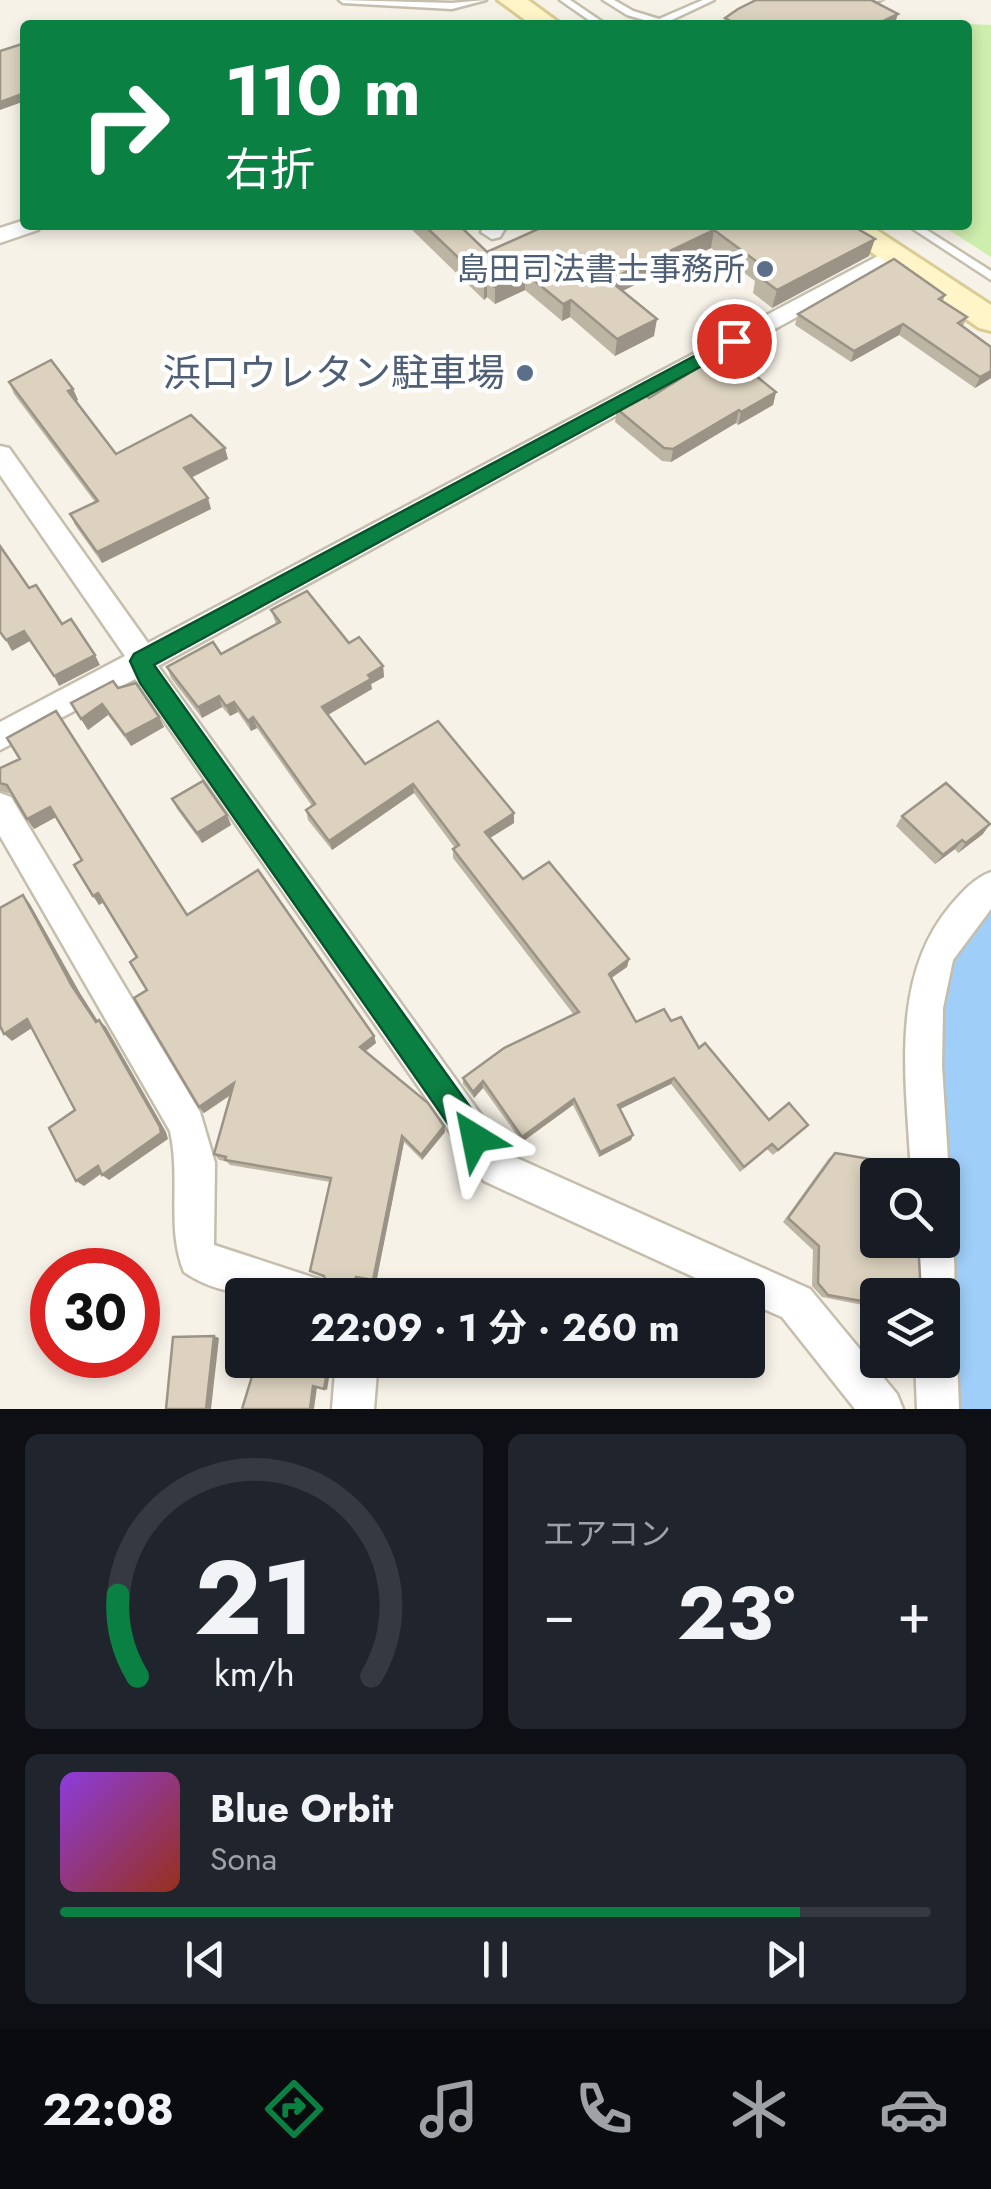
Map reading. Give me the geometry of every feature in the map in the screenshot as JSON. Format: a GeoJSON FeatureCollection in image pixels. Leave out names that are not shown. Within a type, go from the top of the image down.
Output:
{"type":"FeatureCollection","features":[{"type":"Feature","properties":{"kind":"main road"},"geometry":{"type":"LineString","coordinates":[[511,0],[541,20]]}},
{"type":"Feature","properties":{"kind":"main road"},"geometry":{"type":"LineString","coordinates":[[856,230],[991,320]]}},
{"type":"Feature","properties":{"kind":"street"},"geometry":{"type":"LineString","coordinates":[[0,737],[893,255]]}},
{"type":"Feature","properties":{"kind":"street"},"geometry":{"type":"LineString","coordinates":[[0,455],[142,661],[148,676],[496,1168],[796,1303],[882,1409]]}},
{"type":"Feature","properties":{"kind":"street"},"geometry":{"type":"LineString","coordinates":[[0,806],[187,1125],[196,1163],[194,1246],[198,1258],[208,1265],[252,1278]]}},
{"type":"Feature","properties":{"kind":"street"},"geometry":{"type":"LineString","coordinates":[[930,1158],[926,1000],[935,962],[951,929],[991,887]]}},
{"type":"Feature","properties":{"kind":"street"},"geometry":{"type":"LineString","coordinates":[[353,1409],[356,1378]]}},
{"type":"Feature","properties":{"kind":"street"},"geometry":{"type":"LineString","coordinates":[[937,1378],[938,1409]]}},
{"type":"Feature","properties":{"kind":"lane"},"geometry":{"type":"LineString","coordinates":[[343,0],[452,6],[482,0]]}},
{"type":"Feature","properties":{"kind":"lane"},"geometry":{"type":"LineString","coordinates":[[564,0],[594,20]]}},
{"type":"Feature","properties":{"kind":"lane"},"geometry":{"type":"LineString","coordinates":[[607,0],[647,20]]}},
{"type":"Feature","properties":{"kind":"lane"},"geometry":{"type":"LineString","coordinates":[[666,20],[710,0]]}},
{"type":"Feature","properties":{"kind":"lane"},"geometry":{"type":"LineString","coordinates":[[920,230],[991,276]]}},
{"type":"Feature","properties":{"kind":"green space"},"geometry":{"type":"Polygon","coordinates":[[[972,24],[991,25],[991,257],[949,230],[972,230],[972,24]]]}},
{"type":"Feature","properties":{"kind":"building"},"geometry":{"type":"Polygon","coordinates":[[[756,0],[875,0],[898,14],[885,20],[725,18],[756,0]]]}},
{"type":"Feature","properties":{"kind":"building"},"geometry":{"type":"Polygon","coordinates":[[[20,45],[20,95],[0,102],[0,51],[20,45]]]}},
{"type":"Feature","properties":{"kind":"building"},"geometry":{"type":"Polygon","coordinates":[[[429,230],[464,230],[487,252],[536,230],[714,230],[609,280],[657,319],[617,339],[571,300],[563,304],[525,273],[495,287],[487,280],[484,282],[429,230]]]}},
{"type":"Feature","properties":{"kind":"building"},"geometry":{"type":"Polygon","coordinates":[[[714,230],[860,230],[875,239],[777,290],[757,275],[768,270],[714,230]]]}},
{"type":"Feature","properties":{"kind":"building"},"geometry":{"type":"Polygon","coordinates":[[[894,259],[945,295],[939,299],[967,317],[958,323],[991,347],[991,371],[980,377],[903,324],[854,351],[798,314],[894,259]]]}},
{"type":"Feature","properties":{"kind":"building"},"geometry":{"type":"Polygon","coordinates":[[[725,351],[776,392],[673,449],[664,448],[617,409],[644,394],[649,398],[725,351]]]}},
{"type":"Feature","properties":{"kind":"building"},"geometry":{"type":"Polygon","coordinates":[[[51,360],[73,389],[68,391],[116,454],[191,415],[225,448],[184,468],[208,498],[97,552],[70,514],[98,501],[9,382],[51,360]]]}},
{"type":"Feature","properties":{"kind":"building"},"geometry":{"type":"Polygon","coordinates":[[[0,546],[29,588],[36,585],[62,624],[71,619],[95,655],[54,676],[24,631],[6,640],[0,632],[0,546]]]}},
{"type":"Feature","properties":{"kind":"building"},"geometry":{"type":"Polygon","coordinates":[[[307,591],[349,643],[359,637],[383,666],[368,675],[371,679],[322,707],[365,764],[438,721],[514,813],[485,832],[523,879],[549,862],[629,959],[609,974],[636,1022],[664,1009],[671,1021],[681,1017],[699,1048],[705,1043],[769,1120],[789,1103],[808,1125],[778,1150],[772,1144],[744,1167],[674,1078],[618,1105],[633,1135],[600,1152],[574,1099],[522,1137],[483,1081],[473,1092],[463,1078],[504,1048],[579,1012],[453,849],[459,845],[413,784],[329,841],[306,810],[315,804],[253,717],[248,721],[234,702],[226,706],[219,696],[198,707],[167,667],[213,642],[221,654],[280,622],[271,610],[307,591]]]}},
{"type":"Feature","properties":{"kind":"building"},"geometry":{"type":"Polygon","coordinates":[[[113,681],[118,688],[136,683],[159,717],[125,735],[102,704],[81,719],[71,703],[113,681]]]}},
{"type":"Feature","properties":{"kind":"building"},"geometry":{"type":"Polygon","coordinates":[[[56,711],[187,915],[258,870],[374,1036],[360,1047],[428,1103],[444,1126],[421,1155],[402,1136],[373,1278],[325,1278],[310,1271],[331,1178],[225,1160],[226,1157],[214,1154],[234,1083],[199,1107],[134,998],[147,990],[130,962],[137,957],[98,893],[93,896],[74,865],[82,860],[50,807],[27,819],[7,785],[0,783],[0,768],[20,759],[7,738],[56,711]]]}},
{"type":"Feature","properties":{"kind":"building"},"geometry":{"type":"Polygon","coordinates":[[[203,781],[227,815],[197,833],[172,799],[203,781]]]}},
{"type":"Feature","properties":{"kind":"building"},"geometry":{"type":"Polygon","coordinates":[[[946,783],[990,824],[943,855],[902,816],[946,783]]]}},
{"type":"Feature","properties":{"kind":"building"},"geometry":{"type":"Polygon","coordinates":[[[23,895],[72,986],[96,1022],[99,1020],[160,1127],[161,1133],[102,1175],[98,1166],[76,1181],[49,1128],[75,1110],[27,1019],[4,1034],[0,1026],[0,908],[23,895]]]}},
{"type":"Feature","properties":{"kind":"building"},"geometry":{"type":"Polygon","coordinates":[[[835,1153],[864,1158],[860,1158],[860,1258],[919,1258],[920,1278],[860,1278],[860,1301],[828,1295],[818,1283],[819,1246],[788,1218],[835,1153]]]}},
{"type":"Feature","properties":{"kind":"building"},"geometry":{"type":"Polygon","coordinates":[[[214,1336],[206,1409],[166,1409],[173,1337],[214,1336]]]}},
{"type":"Feature","properties":{"kind":"building"},"geometry":{"type":"Polygon","coordinates":[[[251,1378],[326,1378],[324,1389],[313,1386],[310,1409],[242,1409],[251,1378]]]}},
{"type":"Feature","properties":{"kind":"waterway"},"geometry":{"type":"LineString","coordinates":[[984,1409],[965,1011],[972,980],[991,945]]}},
{"type":"Feature","properties":{"kind":"place","name":"島田司法書士事務所"},"geometry":{"type":"Point","coordinates":[765,269]}},
{"type":"Feature","properties":{"kind":"place","name":"浜口ウレタン駐車場"},"geometry":{"type":"Point","coordinates":[525,373]}},
{"type":"Feature","properties":{"kind":"route"},"geometry":{"type":"LineString","coordinates":[[475,1138],[148,676],[142,661],[734,341]]}}]}
